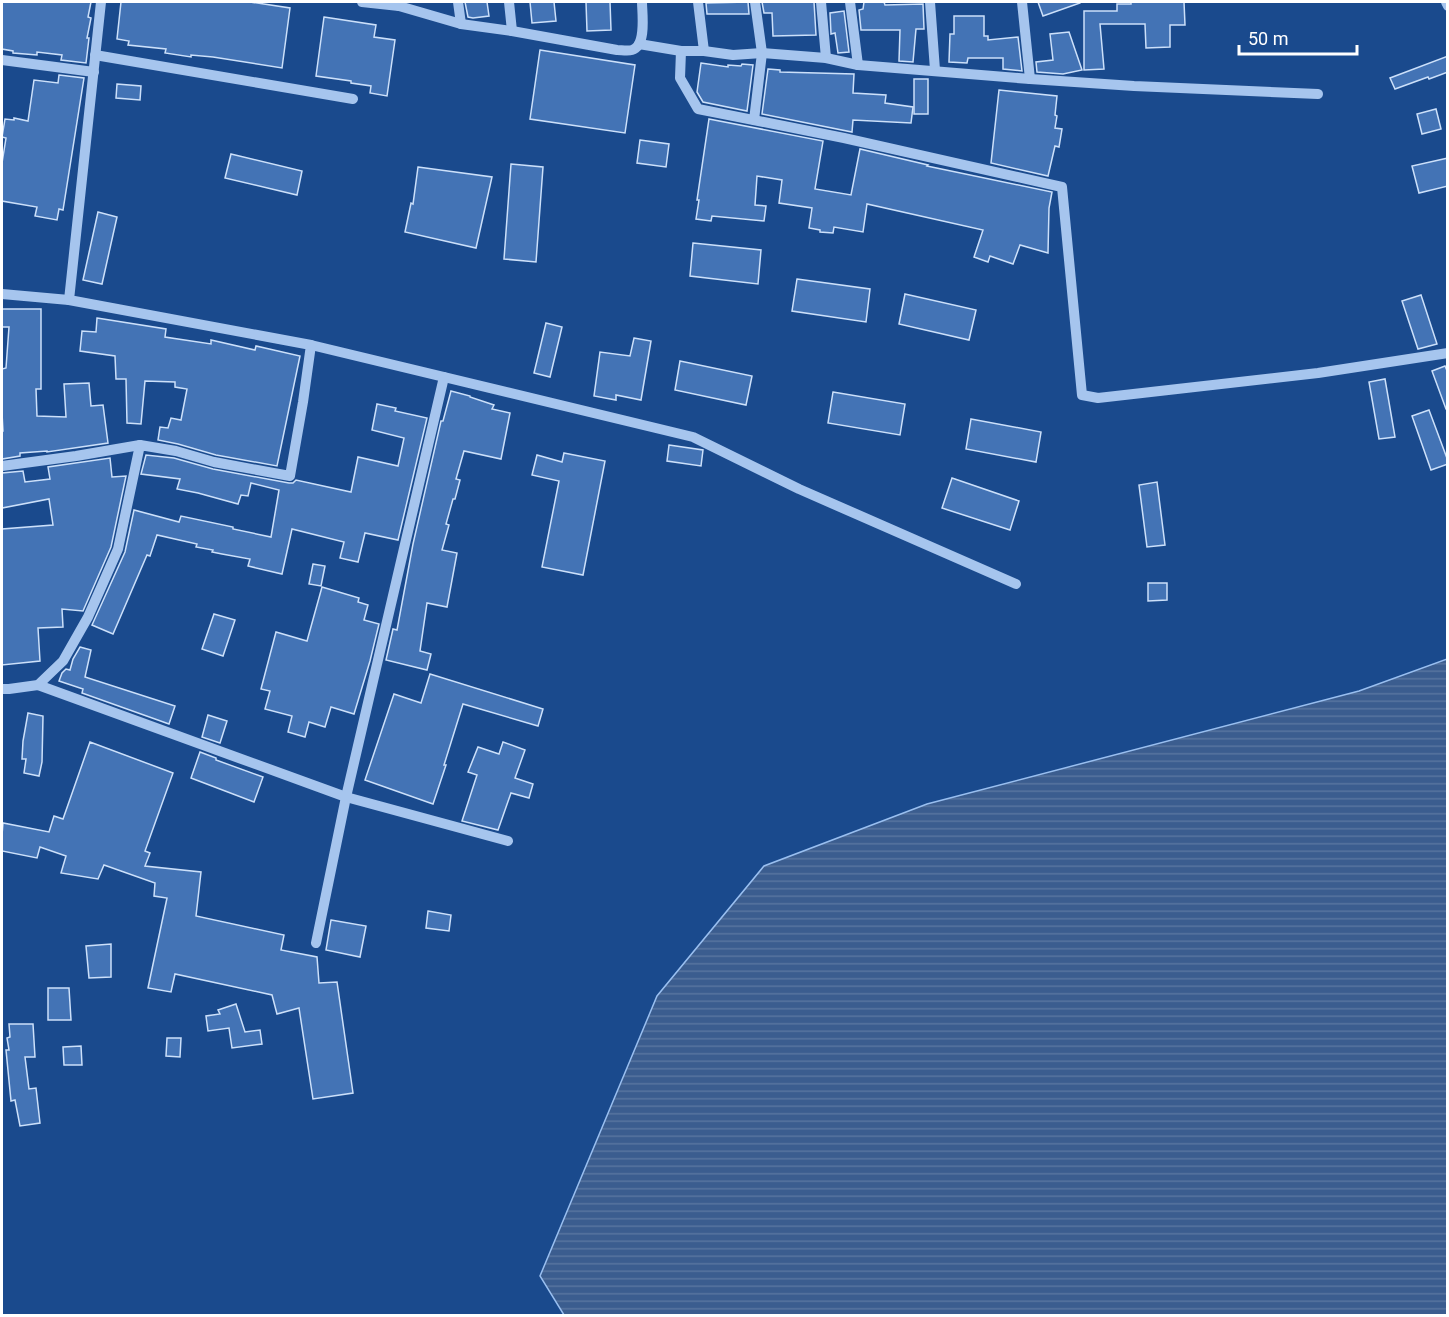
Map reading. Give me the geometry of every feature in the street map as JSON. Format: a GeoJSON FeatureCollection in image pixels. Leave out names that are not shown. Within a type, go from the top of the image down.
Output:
{"type":"FeatureCollection","features":[{"type":"Feature","properties":{"kind":"street"},"geometry":{"type":"LineString","coordinates":[[69,300],[101,2]]}},
{"type":"Feature","properties":{"kind":"street"},"geometry":{"type":"LineString","coordinates":[[362,2],[398,4],[461,24],[617,50],[635,49],[639,44],[642,36],[642,2]]}},
{"type":"Feature","properties":{"kind":"street"},"geometry":{"type":"LineString","coordinates":[[458,2],[461,24]]}},
{"type":"Feature","properties":{"kind":"street"},"geometry":{"type":"LineString","coordinates":[[509,2],[512,31]]}},
{"type":"Feature","properties":{"kind":"street"},"geometry":{"type":"LineString","coordinates":[[698,2],[704,51]]}},
{"type":"Feature","properties":{"kind":"street"},"geometry":{"type":"LineString","coordinates":[[754,120],[762,53],[755,2]]}},
{"type":"Feature","properties":{"kind":"street"},"geometry":{"type":"LineString","coordinates":[[821,2],[826,58]]}},
{"type":"Feature","properties":{"kind":"street"},"geometry":{"type":"LineString","coordinates":[[850,2],[858,65]]}},
{"type":"Feature","properties":{"kind":"street"},"geometry":{"type":"LineString","coordinates":[[930,2],[935,70]]}},
{"type":"Feature","properties":{"kind":"street"},"geometry":{"type":"LineString","coordinates":[[1022,2],[1030,79]]}},
{"type":"Feature","properties":{"kind":"street"},"geometry":{"type":"LineString","coordinates":[[1446,2],[1448,6]]}},
{"type":"Feature","properties":{"kind":"street"},"geometry":{"type":"LineString","coordinates":[[639,44],[681,51],[733,55],[762,53],[826,58],[858,65],[1030,79],[1318,94]]}},
{"type":"Feature","properties":{"kind":"street"},"geometry":{"type":"LineString","coordinates":[[681,51],[680,78],[698,109],[844,138],[1062,187],[1082,395],[1098,398],[1110,397],[1318,373],[1448,353]]}},
{"type":"Feature","properties":{"kind":"street"},"geometry":{"type":"LineString","coordinates":[[95,55],[353,99]]}},
{"type":"Feature","properties":{"kind":"street"},"geometry":{"type":"LineString","coordinates":[[2,61],[94,72]]}},
{"type":"Feature","properties":{"kind":"street"},"geometry":{"type":"LineString","coordinates":[[2,294],[69,300],[311,345],[693,437],[799,489],[1016,584]]}},
{"type":"Feature","properties":{"kind":"street"},"geometry":{"type":"LineString","coordinates":[[2,466],[140,445],[290,476],[311,345]]}},
{"type":"Feature","properties":{"kind":"street"},"geometry":{"type":"LineString","coordinates":[[316,943],[346,797],[444,377]]}},
{"type":"Feature","properties":{"kind":"street"},"geometry":{"type":"LineString","coordinates":[[38,685],[63,661],[88,617],[118,549],[140,445]]}},
{"type":"Feature","properties":{"kind":"street"},"geometry":{"type":"LineString","coordinates":[[2,689],[38,685],[346,797],[508,841]]}},
{"type":"Feature","properties":{"kind":"water"},"geometry":{"type":"Polygon","coordinates":[[[1447,659],[1447,1315],[564,1315],[540,1276],[657,996],[764,866],[927,804],[1359,691],[1447,659]]]}},
{"type":"Feature","properties":{"kind":"building"},"geometry":{"type":"Polygon","coordinates":[[[2,2],[91,2],[86,63],[61,60],[62,55],[37,52],[37,55],[13,53],[13,51],[2,49],[2,2]]]}},
{"type":"Feature","properties":{"kind":"building"},"geometry":{"type":"Polygon","coordinates":[[[121,2],[250,2],[290,8],[282,68],[213,57],[191,55],[191,57],[165,53],[166,49],[128,45],[129,41],[117,39],[121,2]]]}},
{"type":"Feature","properties":{"kind":"building"},"geometry":{"type":"Polygon","coordinates":[[[465,2],[487,2],[489,16],[468,17],[465,2]]]}},
{"type":"Feature","properties":{"kind":"building"},"geometry":{"type":"Polygon","coordinates":[[[530,2],[554,2],[556,21],[532,23],[530,2]]]}},
{"type":"Feature","properties":{"kind":"building"},"geometry":{"type":"Polygon","coordinates":[[[586,2],[610,2],[611,30],[587,31],[586,2]]]}},
{"type":"Feature","properties":{"kind":"building"},"geometry":{"type":"Polygon","coordinates":[[[748,2],[749,14],[707,14],[706,3],[748,2]]]}},
{"type":"Feature","properties":{"kind":"building"},"geometry":{"type":"Polygon","coordinates":[[[762,2],[814,2],[816,35],[773,36],[772,13],[764,13],[762,2]]]}},
{"type":"Feature","properties":{"kind":"building"},"geometry":{"type":"Polygon","coordinates":[[[864,2],[884,2],[885,5],[923,4],[924,29],[916,29],[913,62],[899,61],[900,30],[861,30],[859,10],[863,9],[864,2]]]}},
{"type":"Feature","properties":{"kind":"building"},"geometry":{"type":"Polygon","coordinates":[[[1038,2],[1080,2],[1080,3],[1043,16],[1038,2]]]}},
{"type":"Feature","properties":{"kind":"building"},"geometry":{"type":"Polygon","coordinates":[[[1131,2],[1184,2],[1185,25],[1170,25],[1170,47],[1146,48],[1145,24],[1100,24],[1104,69],[1084,70],[1084,11],[1117,11],[1117,4],[1131,4],[1131,2]]]}},
{"type":"Feature","properties":{"kind":"building"},"geometry":{"type":"Polygon","coordinates":[[[844,11],[849,52],[838,53],[835,33],[831,34],[830,13],[844,11]]]}},
{"type":"Feature","properties":{"kind":"building"},"geometry":{"type":"Polygon","coordinates":[[[954,16],[984,16],[984,36],[988,36],[988,40],[1018,37],[1022,71],[1003,69],[1003,58],[968,58],[967,63],[949,62],[950,34],[954,34],[954,16]]]}},
{"type":"Feature","properties":{"kind":"building"},"geometry":{"type":"Polygon","coordinates":[[[324,17],[376,25],[374,37],[395,40],[387,96],[370,93],[371,86],[316,76],[324,17]]]}},
{"type":"Feature","properties":{"kind":"building"},"geometry":{"type":"Polygon","coordinates":[[[1069,32],[1082,70],[1063,74],[1037,72],[1036,62],[1053,60],[1050,34],[1069,32]]]}},
{"type":"Feature","properties":{"kind":"building"},"geometry":{"type":"Polygon","coordinates":[[[540,50],[635,65],[625,133],[530,119],[540,50]]]}},
{"type":"Feature","properties":{"kind":"building"},"geometry":{"type":"Polygon","coordinates":[[[1448,56],[1448,72],[1395,89],[1390,78],[1448,56]]]}},
{"type":"Feature","properties":{"kind":"building"},"geometry":{"type":"Polygon","coordinates":[[[701,63],[728,67],[728,65],[753,65],[747,111],[703,102],[697,92],[701,63]]]}},
{"type":"Feature","properties":{"kind":"building"},"geometry":{"type":"Polygon","coordinates":[[[768,69],[780,70],[780,72],[854,74],[853,93],[886,95],[885,103],[913,107],[911,123],[853,120],[852,132],[762,114],[768,69]]]}},
{"type":"Feature","properties":{"kind":"building"},"geometry":{"type":"Polygon","coordinates":[[[59,75],[84,78],[63,210],[59,209],[57,220],[35,216],[37,207],[2,201],[2,163],[6,138],[2,137],[5,119],[28,121],[34,80],[58,83],[59,75]]]}},
{"type":"Feature","properties":{"kind":"building"},"geometry":{"type":"Polygon","coordinates":[[[914,79],[928,79],[928,114],[914,114],[914,79]]]}},
{"type":"Feature","properties":{"kind":"building"},"geometry":{"type":"Polygon","coordinates":[[[117,84],[141,86],[140,100],[116,98],[117,84]]]}},
{"type":"Feature","properties":{"kind":"building"},"geometry":{"type":"Polygon","coordinates":[[[999,90],[1057,96],[1055,128],[1062,129],[1059,147],[1055,146],[1048,176],[991,163],[999,90]]]}},
{"type":"Feature","properties":{"kind":"building"},"geometry":{"type":"Polygon","coordinates":[[[1436,109],[1441,129],[1422,134],[1417,114],[1436,109]]]}},
{"type":"Feature","properties":{"kind":"building"},"geometry":{"type":"Polygon","coordinates":[[[709,119],[823,141],[815,189],[851,195],[860,149],[927,166],[1052,192],[1049,208],[1048,253],[1020,245],[1013,264],[990,256],[988,262],[974,257],[983,230],[867,204],[863,232],[834,227],[833,233],[820,232],[820,230],[809,228],[812,208],[779,203],[782,180],[757,176],[755,205],[766,206],[764,221],[712,216],[711,221],[696,219],[709,119]]]}},
{"type":"Feature","properties":{"kind":"building"},"geometry":{"type":"Polygon","coordinates":[[[640,140],[669,144],[666,167],[637,163],[640,140]]]}},
{"type":"Feature","properties":{"kind":"building"},"geometry":{"type":"Polygon","coordinates":[[[231,154],[302,171],[297,195],[225,178],[231,154]]]}},
{"type":"Feature","properties":{"kind":"building"},"geometry":{"type":"Polygon","coordinates":[[[1448,158],[1448,186],[1419,193],[1412,166],[1448,158]]]}},
{"type":"Feature","properties":{"kind":"building"},"geometry":{"type":"Polygon","coordinates":[[[511,164],[543,167],[536,262],[504,259],[511,164]]]}},
{"type":"Feature","properties":{"kind":"building"},"geometry":{"type":"Polygon","coordinates":[[[418,167],[492,177],[476,248],[405,232],[411,203],[413,204],[418,167]]]}},
{"type":"Feature","properties":{"kind":"building"},"geometry":{"type":"Polygon","coordinates":[[[98,212],[117,217],[102,284],[83,280],[98,212]]]}},
{"type":"Feature","properties":{"kind":"building"},"geometry":{"type":"Polygon","coordinates":[[[693,243],[761,250],[758,284],[690,276],[693,243]]]}},
{"type":"Feature","properties":{"kind":"building"},"geometry":{"type":"Polygon","coordinates":[[[797,279],[870,289],[866,322],[792,311],[797,279]]]}},
{"type":"Feature","properties":{"kind":"building"},"geometry":{"type":"Polygon","coordinates":[[[905,294],[976,310],[969,340],[899,324],[905,294]]]}},
{"type":"Feature","properties":{"kind":"building"},"geometry":{"type":"Polygon","coordinates":[[[1421,295],[1437,344],[1418,349],[1402,301],[1421,295]]]}},
{"type":"Feature","properties":{"kind":"building"},"geometry":{"type":"Polygon","coordinates":[[[2,309],[41,309],[41,389],[36,389],[37,416],[66,417],[64,384],[89,383],[91,406],[103,405],[108,443],[47,452],[20,453],[20,456],[2,459],[2,369],[6,368],[9,327],[2,327],[2,309]]]}},
{"type":"Feature","properties":{"kind":"building"},"geometry":{"type":"Polygon","coordinates":[[[97,318],[166,329],[165,337],[211,344],[211,340],[255,350],[256,346],[300,356],[277,466],[216,455],[158,440],[160,427],[168,428],[171,418],[181,420],[187,389],[175,387],[175,382],[145,381],[141,424],[127,423],[126,379],[116,379],[115,356],[80,351],[82,331],[96,332],[97,318]]]}},
{"type":"Feature","properties":{"kind":"building"},"geometry":{"type":"Polygon","coordinates":[[[546,323],[562,327],[550,377],[534,373],[546,323]]]}},
{"type":"Feature","properties":{"kind":"building"},"geometry":{"type":"Polygon","coordinates":[[[634,338],[651,341],[641,400],[616,395],[616,400],[594,396],[600,352],[630,356],[634,338]]]}},
{"type":"Feature","properties":{"kind":"building"},"geometry":{"type":"Polygon","coordinates":[[[680,361],[752,376],[746,405],[675,390],[680,361]]]}},
{"type":"Feature","properties":{"kind":"building"},"geometry":{"type":"Polygon","coordinates":[[[1445,366],[1448,373],[1448,409],[1446,409],[1432,371],[1445,366]]]}},
{"type":"Feature","properties":{"kind":"building"},"geometry":{"type":"Polygon","coordinates":[[[1385,379],[1395,437],[1379,439],[1369,382],[1385,379]]]}},
{"type":"Feature","properties":{"kind":"building"},"geometry":{"type":"Polygon","coordinates":[[[451,391],[494,405],[492,409],[510,413],[501,459],[464,451],[456,479],[460,480],[446,524],[449,525],[442,550],[457,553],[447,607],[427,603],[420,651],[431,654],[427,670],[386,660],[393,629],[397,630],[413,544],[441,421],[443,421],[451,391]]]}},
{"type":"Feature","properties":{"kind":"building"},"geometry":{"type":"Polygon","coordinates":[[[833,392],[905,404],[900,435],[828,423],[833,392]]]}},
{"type":"Feature","properties":{"kind":"building"},"geometry":{"type":"Polygon","coordinates":[[[377,404],[396,408],[395,411],[427,418],[398,540],[365,533],[358,562],[340,558],[344,542],[292,529],[282,574],[248,566],[250,559],[212,552],[213,550],[196,547],[197,544],[157,535],[150,556],[147,555],[113,634],[92,625],[125,552],[134,510],[179,522],[181,516],[271,537],[279,490],[251,483],[248,496],[241,495],[238,504],[177,489],[180,479],[141,474],[146,455],[174,458],[213,469],[289,483],[296,480],[351,492],[358,457],[398,466],[404,438],[372,430],[377,404]]]}},
{"type":"Feature","properties":{"kind":"building"},"geometry":{"type":"Polygon","coordinates":[[[1429,410],[1448,461],[1448,464],[1431,470],[1412,416],[1429,410]]]}},
{"type":"Feature","properties":{"kind":"building"},"geometry":{"type":"Polygon","coordinates":[[[971,419],[1041,432],[1036,462],[966,449],[971,419]]]}},
{"type":"Feature","properties":{"kind":"building"},"geometry":{"type":"Polygon","coordinates":[[[669,445],[703,450],[701,466],[667,461],[669,445]]]}},
{"type":"Feature","properties":{"kind":"building"},"geometry":{"type":"Polygon","coordinates":[[[564,453],[605,461],[583,575],[542,567],[559,481],[532,475],[537,455],[562,462],[564,453]]]}},
{"type":"Feature","properties":{"kind":"building"},"geometry":{"type":"Polygon","coordinates":[[[110,458],[112,477],[126,476],[111,547],[83,611],[62,609],[63,627],[38,628],[40,661],[2,665],[2,529],[53,525],[49,499],[2,508],[2,473],[23,471],[25,482],[50,479],[48,467],[110,458]]]}},
{"type":"Feature","properties":{"kind":"building"},"geometry":{"type":"Polygon","coordinates":[[[952,478],[1019,501],[1010,530],[942,508],[952,478]]]}},
{"type":"Feature","properties":{"kind":"building"},"geometry":{"type":"Polygon","coordinates":[[[1157,482],[1165,545],[1147,547],[1139,485],[1157,482]]]}},
{"type":"Feature","properties":{"kind":"building"},"geometry":{"type":"Polygon","coordinates":[[[313,564],[325,566],[321,586],[309,584],[313,564]]]}},
{"type":"Feature","properties":{"kind":"building"},"geometry":{"type":"Polygon","coordinates":[[[1148,583],[1167,583],[1167,600],[1148,601],[1148,583]]]}},
{"type":"Feature","properties":{"kind":"building"},"geometry":{"type":"Polygon","coordinates":[[[322,587],[359,598],[358,602],[368,605],[364,620],[379,624],[354,714],[331,707],[325,727],[309,722],[305,737],[288,732],[292,716],[265,709],[270,691],[261,689],[276,632],[307,641],[322,587]]]}},
{"type":"Feature","properties":{"kind":"building"},"geometry":{"type":"Polygon","coordinates":[[[214,614],[235,620],[223,656],[202,649],[214,614]]]}},
{"type":"Feature","properties":{"kind":"building"},"geometry":{"type":"Polygon","coordinates":[[[80,647],[91,650],[85,677],[175,706],[169,724],[82,693],[83,689],[59,681],[66,669],[70,670],[80,647]]]}},
{"type":"Feature","properties":{"kind":"building"},"geometry":{"type":"Polygon","coordinates":[[[430,674],[543,709],[538,726],[463,704],[433,804],[365,780],[394,694],[421,703],[430,674]]]}},
{"type":"Feature","properties":{"kind":"building"},"geometry":{"type":"Polygon","coordinates":[[[28,713],[43,716],[42,762],[39,776],[24,773],[26,759],[22,759],[23,741],[28,713]]]}},
{"type":"Feature","properties":{"kind":"building"},"geometry":{"type":"Polygon","coordinates":[[[208,715],[227,721],[220,743],[202,737],[208,715]]]}},
{"type":"Feature","properties":{"kind":"building"},"geometry":{"type":"Polygon","coordinates":[[[90,742],[173,773],[145,851],[150,853],[145,866],[201,872],[196,916],[284,935],[281,950],[317,957],[319,983],[337,982],[353,1093],[313,1099],[299,1008],[277,1014],[272,995],[175,974],[171,992],[148,988],[167,898],[154,896],[155,883],[104,865],[98,879],[61,873],[66,856],[40,847],[37,858],[2,851],[3,823],[49,832],[54,816],[63,819],[90,742]]]}},
{"type":"Feature","properties":{"kind":"building"},"geometry":{"type":"Polygon","coordinates":[[[503,742],[525,750],[515,778],[533,784],[529,798],[511,793],[498,830],[462,821],[477,775],[468,772],[478,747],[499,754],[503,742]]]}},
{"type":"Feature","properties":{"kind":"building"},"geometry":{"type":"Polygon","coordinates":[[[200,752],[263,777],[254,802],[191,778],[200,752]]]}},
{"type":"Feature","properties":{"kind":"building"},"geometry":{"type":"Polygon","coordinates":[[[428,911],[451,915],[449,931],[426,928],[428,911]]]}},
{"type":"Feature","properties":{"kind":"building"},"geometry":{"type":"Polygon","coordinates":[[[331,920],[366,926],[360,957],[326,950],[331,920]]]}},
{"type":"Feature","properties":{"kind":"building"},"geometry":{"type":"Polygon","coordinates":[[[111,944],[111,977],[89,978],[86,946],[111,944]]]}},
{"type":"Feature","properties":{"kind":"building"},"geometry":{"type":"Polygon","coordinates":[[[48,988],[69,988],[71,1020],[48,1020],[48,988]]]}},
{"type":"Feature","properties":{"kind":"building"},"geometry":{"type":"Polygon","coordinates":[[[236,1004],[245,1032],[260,1030],[262,1044],[232,1048],[229,1028],[208,1031],[206,1016],[220,1014],[218,1010],[236,1004]]]}},
{"type":"Feature","properties":{"kind":"building"},"geometry":{"type":"Polygon","coordinates":[[[9,1024],[33,1024],[35,1057],[25,1057],[29,1089],[36,1088],[40,1123],[20,1126],[15,1100],[11,1101],[6,1050],[9,1050],[7,1038],[10,1037],[9,1024]]]}},
{"type":"Feature","properties":{"kind":"building"},"geometry":{"type":"Polygon","coordinates":[[[167,1038],[181,1038],[180,1057],[166,1056],[167,1038]]]}},
{"type":"Feature","properties":{"kind":"building"},"geometry":{"type":"Polygon","coordinates":[[[81,1046],[82,1065],[64,1065],[63,1047],[81,1046]]]}}]}
